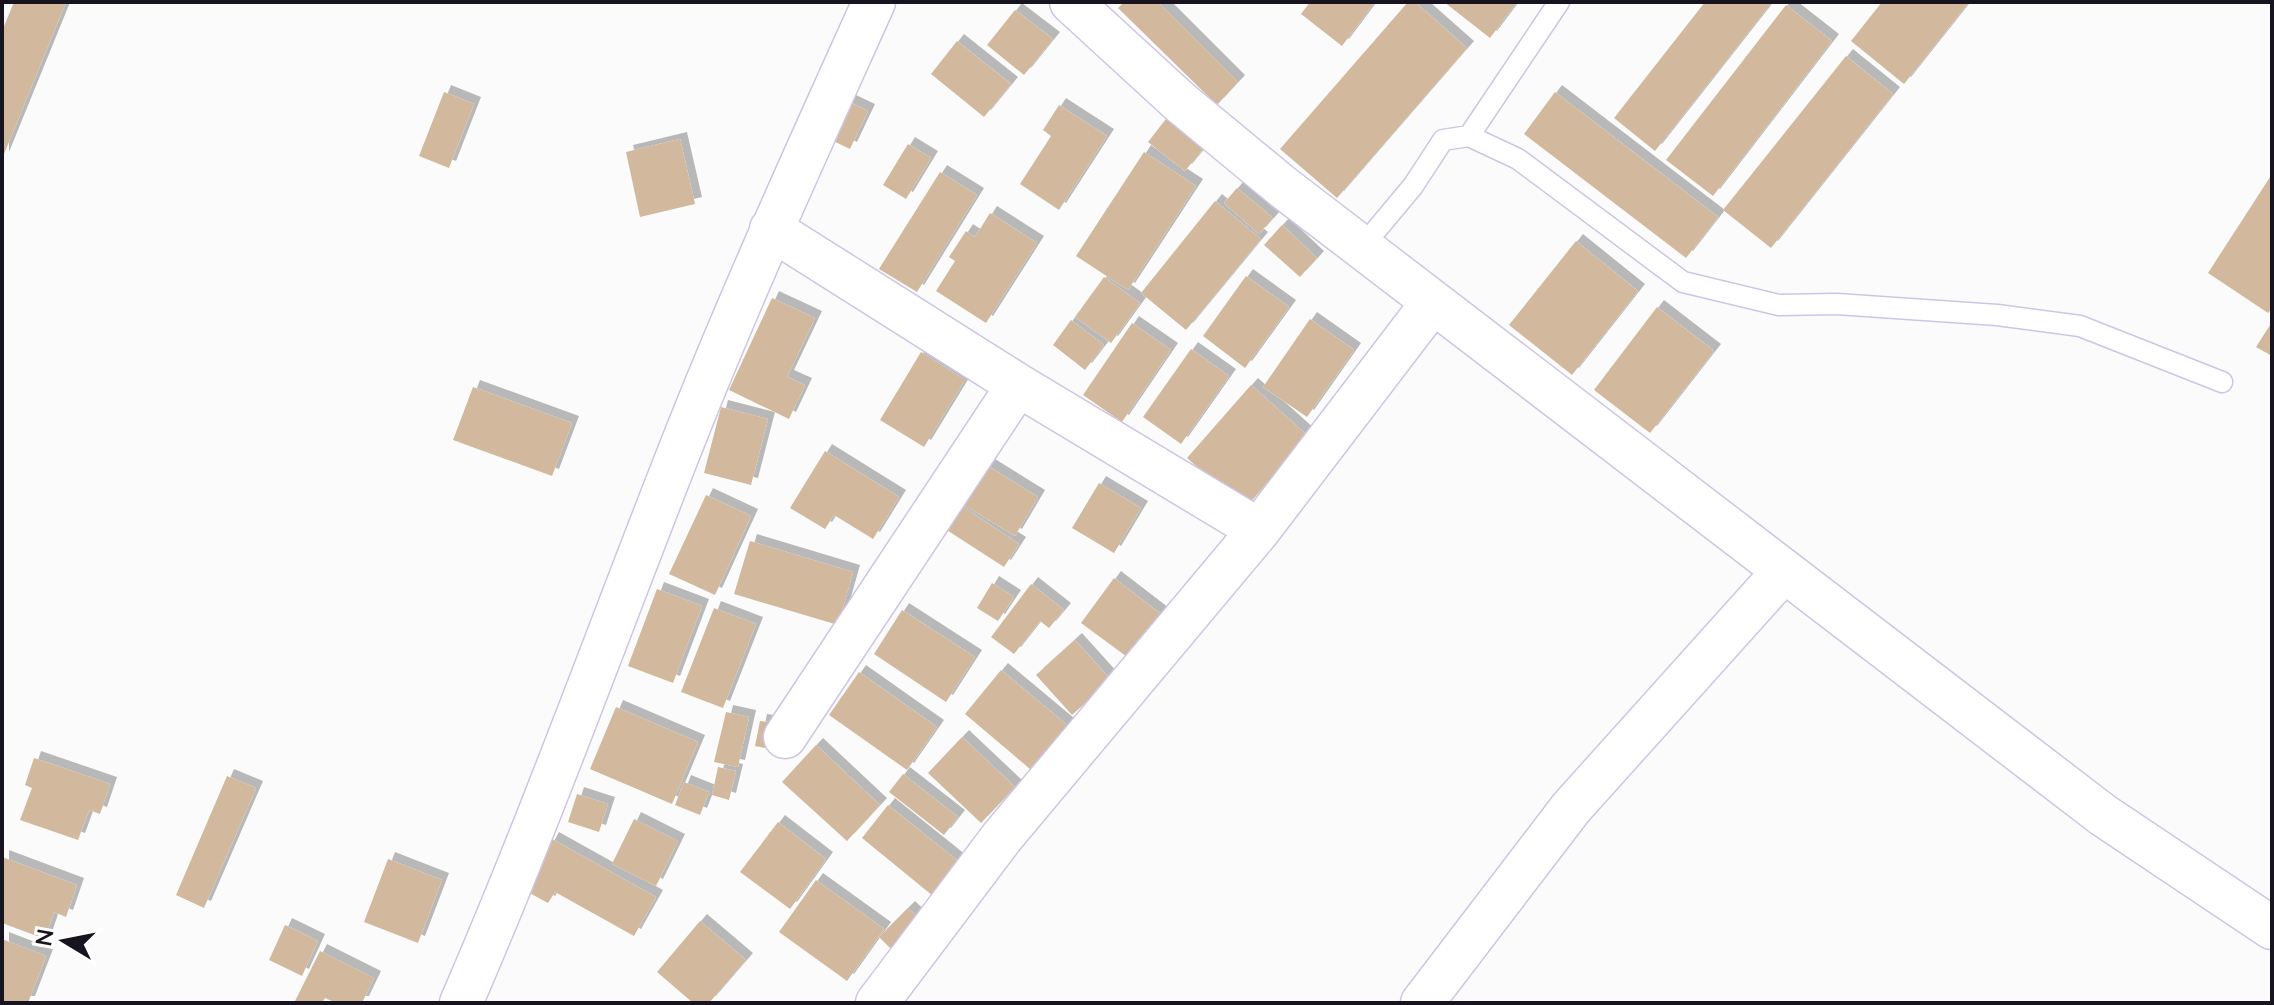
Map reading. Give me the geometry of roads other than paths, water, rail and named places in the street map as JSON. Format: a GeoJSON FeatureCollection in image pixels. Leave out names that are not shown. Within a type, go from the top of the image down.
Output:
{"type":"FeatureCollection","features":[{"type":"Feature","properties":{"kind":"street"},"geometry":{"type":"LineString","coordinates":[[461,1003],[508,894],[680,450],[771,229],[874,2]]}},
{"type":"Feature","properties":{"kind":"street"},"geometry":{"type":"LineString","coordinates":[[1071,2],[1180,102],[1433,302],[2103,815],[2272,928]]}},
{"type":"Feature","properties":{"kind":"street"},"geometry":{"type":"LineString","coordinates":[[771,229],[1018,385],[1259,530]]}},
{"type":"Feature","properties":{"kind":"street"},"geometry":{"type":"LineString","coordinates":[[877,1003],[1002,837],[1259,530],[1433,302]]}},
{"type":"Feature","properties":{"kind":"street"},"geometry":{"type":"LineString","coordinates":[[785,737],[1018,385]]}},
{"type":"Feature","properties":{"kind":"street"},"geometry":{"type":"LineString","coordinates":[[1422,1003],[1571,808],[1784,571]]}},
{"type":"Feature","properties":{"kind":"lane"},"geometry":{"type":"LineString","coordinates":[[1469,136],[1559,2]]}},
{"type":"Feature","properties":{"kind":"lane"},"geometry":{"type":"LineString","coordinates":[[1362,247],[1413,186],[1443,140],[1469,136],[1518,159],[1683,282],[1779,305],[1837,304],[1939,311],[2080,326],[2222,382]]}}]}
